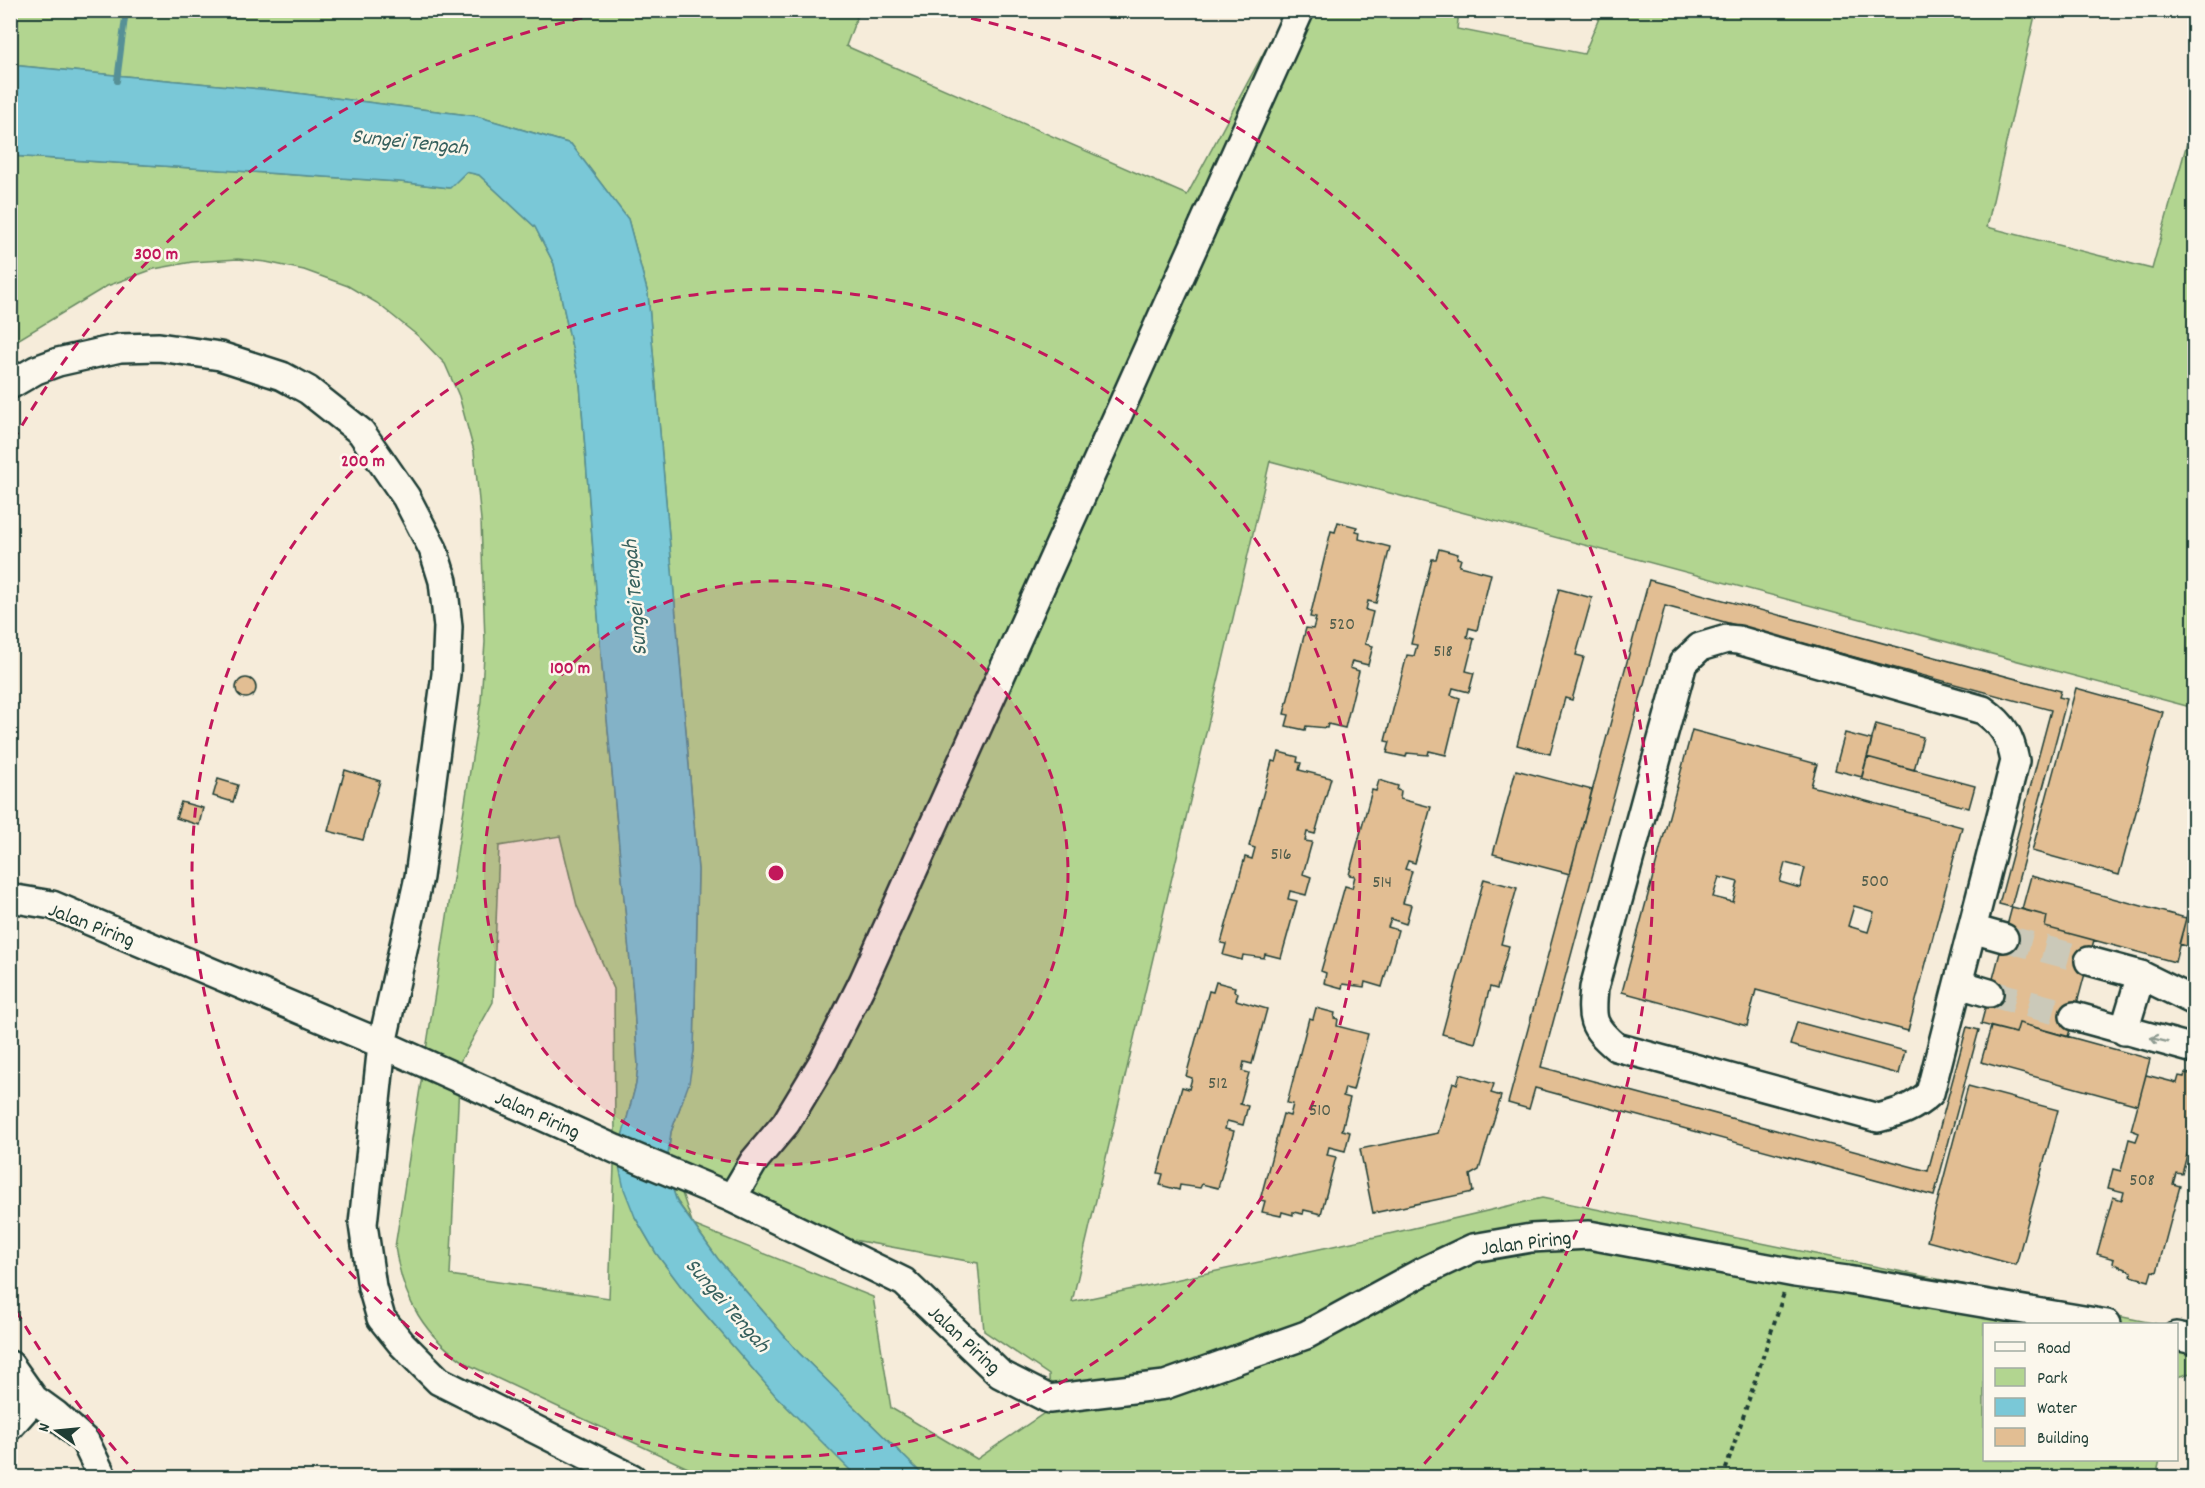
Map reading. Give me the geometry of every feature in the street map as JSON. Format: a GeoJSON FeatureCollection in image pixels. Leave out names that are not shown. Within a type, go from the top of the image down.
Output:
{"type":"FeatureCollection","features":[{"type":"Feature","properties":{"kind":"lane"},"geometry":{"type":"LineString","coordinates":[[732,1198],[754,1161],[786,1123],[819,1069],[863,982],[1300,10]]}},
{"type":"Feature","properties":{"kind":"lane"},"geometry":{"type":"LineString","coordinates":[[10,384],[36,370],[58,362],[120,348],[159,347],[220,356],[282,376],[308,390],[361,432],[406,497],[433,549],[443,581],[448,627],[446,674],[419,877],[382,1044],[363,1224],[372,1287],[381,1318],[402,1344],[439,1381],[632,1478]]}},
{"type":"Feature","properties":{"kind":"lane"},"geometry":{"type":"LineString","coordinates":[[1727,639],[1738,640],[1983,710],[1999,722],[2012,742],[2015,761],[1959,984],[1930,1093],[1922,1101],[1901,1113],[1878,1118],[1616,1047],[1600,1033],[1591,1013],[1594,988],[1683,663],[1700,647],[1727,639]]}},
{"type":"Feature","properties":{"kind":"lane","name":"Jalan Piring"},"geometry":{"type":"LineString","coordinates":[[10,898],[52,905],[382,1044],[676,1176],[732,1198],[904,1282],[1000,1374],[1049,1399],[1165,1385],[1306,1335],[1422,1272],[1473,1248],[1531,1238],[1588,1235],[1795,1273],[2101,1323]]}},
{"type":"Feature","properties":{"kind":"lane"},"geometry":{"type":"LineString","coordinates":[[1972,929],[2004,938]]}},
{"type":"Feature","properties":{"kind":"lane"},"geometry":{"type":"LineString","coordinates":[[2089,961],[2141,975],[2194,1001]]}},
{"type":"Feature","properties":{"kind":"lane"},"geometry":{"type":"LineString","coordinates":[[2124,1032],[2141,975]]}},
{"type":"Feature","properties":{"kind":"lane"},"geometry":{"type":"LineString","coordinates":[[1959,984],[1989,993]]}},
{"type":"Feature","properties":{"kind":"lane"},"geometry":{"type":"LineString","coordinates":[[2074,1016],[2124,1032],[2194,1049]]}},
{"type":"Feature","properties":{"kind":"lane"},"geometry":{"type":"LineString","coordinates":[[2178,1336],[2194,1340]]}},
{"type":"Feature","properties":{"kind":"lane"},"geometry":{"type":"LineString","coordinates":[[10,1365],[34,1400],[56,1415],[85,1441],[103,1478]]}},
{"type":"Feature","properties":{"kind":"lane"},"geometry":{"type":"LineString","coordinates":[[10,1426],[34,1400]]}},
{"type":"Feature","properties":{"kind":"path"},"geometry":{"type":"LineString","coordinates":[[1723,1478],[1785,1293],[1795,1273]]}},
{"type":"Feature","properties":{"kind":"green space"},"geometry":{"type":"Polygon","coordinates":[[[10,11],[859,11],[846,46],[1187,195],[1286,11],[1459,11],[1457,29],[1584,54],[1602,11],[2036,11],[1987,227],[2152,269],[2194,118],[2194,708],[1270,461],[1072,1302],[1380,1236],[1542,1198],[2152,1323],[1983,1323],[1983,1461],[2160,1461],[2156,1477],[925,1477],[799,1353],[718,1259],[694,1226],[873,1297],[891,1408],[977,1459],[1050,1409],[1049,1375],[984,1331],[978,1263],[794,1229],[676,1176],[692,1222],[677,1201],[672,1187],[668,1155],[671,1132],[680,1107],[694,1051],[698,870],[648,294],[628,219],[571,144],[476,116],[280,91],[11,65],[10,11]]]}},
{"type":"Feature","properties":{"kind":"green space"},"geometry":{"type":"Polygon","coordinates":[[[10,156],[400,182],[449,188],[466,172],[479,175],[535,227],[554,264],[580,384],[602,666],[638,1066],[636,1084],[622,1138],[635,1217],[656,1253],[680,1285],[776,1396],[858,1477],[707,1477],[469,1365],[453,1354],[428,1329],[410,1300],[395,1247],[481,701],[485,642],[481,520],[474,451],[459,396],[445,364],[418,336],[377,303],[348,286],[304,270],[238,259],[192,262],[154,269],[107,286],[11,344],[10,156]],[[560,836],[499,846],[493,1002],[460,1062],[450,1275],[609,1298],[615,1140],[614,989],[577,906],[560,836]]]}},
{"type":"Feature","properties":{"kind":"green space"},"geometry":{"type":"Polygon","coordinates":[[[2178,1328],[2194,1332],[2194,1372],[2178,1377],[2178,1328]]]}},
{"type":"Feature","properties":{"kind":"water","name":"Sungei Tengah"},"geometry":{"type":"Polygon","coordinates":[[[10,65],[280,91],[476,116],[571,144],[628,219],[648,294],[698,870],[694,1051],[689,1083],[671,1132],[668,1155],[672,1187],[677,1202],[718,1259],[799,1353],[925,1477],[858,1478],[776,1396],[680,1285],[656,1253],[635,1217],[624,1189],[619,1166],[622,1137],[636,1084],[638,1065],[602,666],[580,384],[554,264],[535,227],[479,175],[466,172],[450,188],[400,182],[11,156],[10,65]]]}},
{"type":"Feature","properties":{"kind":"building"},"geometry":{"type":"Polygon","coordinates":[[[1338,522],[1357,527],[1356,531],[1360,532],[1359,539],[1390,547],[1376,603],[1368,601],[1366,610],[1373,612],[1365,644],[1373,646],[1368,665],[1352,661],[1350,668],[1359,671],[1345,728],[1328,724],[1327,728],[1306,726],[1305,730],[1286,726],[1289,715],[1284,714],[1306,628],[1313,629],[1316,618],[1310,617],[1331,531],[1335,532],[1338,522]]]}},
{"type":"Feature","properties":{"kind":"building"},"geometry":{"type":"Polygon","coordinates":[[[1439,549],[1458,554],[1457,558],[1461,559],[1459,566],[1491,574],[1477,630],[1469,628],[1467,637],[1474,639],[1466,671],[1474,673],[1469,692],[1453,688],[1451,695],[1460,698],[1446,755],[1429,751],[1428,755],[1407,753],[1406,757],[1387,753],[1390,742],[1385,741],[1407,655],[1414,656],[1417,645],[1411,644],[1432,559],[1436,559],[1439,549]]]}},
{"type":"Feature","properties":{"kind":"building"},"geometry":{"type":"Polygon","coordinates":[[[1649,580],[2061,691],[2059,697],[2067,699],[2011,907],[1999,904],[2051,710],[1665,606],[1541,1067],[1928,1171],[1967,1027],[1979,1030],[1934,1196],[1535,1088],[1529,1109],[1508,1103],[1649,580]]]}},
{"type":"Feature","properties":{"kind":"building"},"geometry":{"type":"Polygon","coordinates":[[[1559,589],[1592,598],[1576,655],[1584,657],[1572,700],[1565,698],[1550,754],[1517,745],[1559,589]]]}},
{"type":"Feature","properties":{"kind":"building"},"geometry":{"type":"Polygon","coordinates":[[[246,678],[253,681],[256,688],[253,695],[246,698],[239,695],[236,688],[239,681],[246,678]]]}},
{"type":"Feature","properties":{"kind":"building"},"geometry":{"type":"Polygon","coordinates":[[[2076,688],[2163,712],[2119,875],[2032,851],[2076,688]]]}},
{"type":"Feature","properties":{"kind":"building"},"geometry":{"type":"Polygon","coordinates":[[[1876,724],[1923,737],[1914,770],[1867,757],[1876,724]]]}},
{"type":"Feature","properties":{"kind":"building"},"geometry":{"type":"Polygon","coordinates":[[[1692,730],[1817,764],[1811,786],[1962,827],[1908,1031],[1756,990],[1747,1026],[1622,992],[1692,730]],[[1785,863],[1780,882],[1800,888],[1805,868],[1785,863]],[[1719,877],[1713,897],[1733,902],[1738,882],[1719,877]],[[1854,906],[1848,926],[1868,932],[1874,912],[1854,906]]]}},
{"type":"Feature","properties":{"kind":"building"},"geometry":{"type":"Polygon","coordinates":[[[1845,733],[1872,740],[1862,777],[1835,770],[1845,733]]]}},
{"type":"Feature","properties":{"kind":"building"},"geometry":{"type":"Polygon","coordinates":[[[1279,752],[1298,757],[1297,762],[1301,763],[1299,770],[1331,778],[1315,834],[1307,832],[1305,841],[1312,842],[1303,874],[1311,877],[1306,895],[1290,891],[1288,899],[1297,901],[1281,958],[1265,954],[1264,958],[1243,955],[1242,960],[1223,955],[1226,944],[1221,943],[1245,857],[1252,859],[1255,848],[1249,846],[1272,761],[1276,762],[1279,752]]]}},
{"type":"Feature","properties":{"kind":"building"},"geometry":{"type":"Polygon","coordinates":[[[1867,757],[1975,786],[1969,808],[1861,779],[1867,757]]]}},
{"type":"Feature","properties":{"kind":"building"},"geometry":{"type":"Polygon","coordinates":[[[345,770],[380,781],[363,840],[328,831],[345,770]]]}},
{"type":"Feature","properties":{"kind":"building"},"geometry":{"type":"Polygon","coordinates":[[[1516,770],[1592,790],[1570,874],[1493,854],[1516,770]]]}},
{"type":"Feature","properties":{"kind":"building"},"geometry":{"type":"Polygon","coordinates":[[[218,779],[238,785],[233,802],[213,796],[218,779]]]}},
{"type":"Feature","properties":{"kind":"building"},"geometry":{"type":"Polygon","coordinates":[[[1379,780],[1398,786],[1397,790],[1401,791],[1400,799],[1431,807],[1415,863],[1408,861],[1405,869],[1412,871],[1403,903],[1411,905],[1406,924],[1391,919],[1388,927],[1398,930],[1382,987],[1365,982],[1364,987],[1343,984],[1342,988],[1324,983],[1326,973],[1321,971],[1345,886],[1352,888],[1355,876],[1349,875],[1372,790],[1376,791],[1379,780]]]}},
{"type":"Feature","properties":{"kind":"building"},"geometry":{"type":"Polygon","coordinates":[[[181,802],[203,808],[199,825],[176,818],[181,802]]]}},
{"type":"Feature","properties":{"kind":"building"},"geometry":{"type":"Polygon","coordinates":[[[2031,876],[2186,918],[2175,962],[2045,927],[2047,916],[2022,909],[2031,876]]]}},
{"type":"Feature","properties":{"kind":"building"},"geometry":{"type":"Polygon","coordinates":[[[1484,879],[1517,888],[1501,944],[1509,946],[1497,989],[1490,987],[1475,1043],[1442,1034],[1484,879]]]}},
{"type":"Feature","properties":{"kind":"building"},"geometry":{"type":"Polygon","coordinates":[[[2194,889],[2194,948],[2179,944],[2194,889]]]}},
{"type":"Feature","properties":{"kind":"building"},"geometry":{"type":"Polygon","coordinates":[[[2012,907],[2047,916],[2045,927],[2094,940],[2068,1037],[2019,1023],[2016,1033],[1981,1024],[2012,907]]]}},
{"type":"Feature","properties":{"kind":"building"},"geometry":{"type":"Polygon","coordinates":[[[1216,982],[1235,987],[1234,991],[1238,993],[1236,1000],[1267,1009],[1252,1064],[1244,1062],[1242,1071],[1249,1073],[1240,1104],[1248,1106],[1243,1125],[1227,1121],[1225,1129],[1234,1131],[1218,1188],[1202,1184],[1200,1188],[1180,1185],[1179,1190],[1160,1185],[1163,1174],[1158,1173],[1182,1087],[1189,1089],[1192,1078],[1186,1076],[1209,991],[1213,992],[1216,982]]]}},
{"type":"Feature","properties":{"kind":"building"},"geometry":{"type":"Polygon","coordinates":[[[1316,1008],[1335,1013],[1334,1018],[1338,1019],[1337,1026],[1368,1034],[1353,1090],[1345,1088],[1343,1096],[1350,1098],[1342,1130],[1350,1132],[1345,1151],[1329,1147],[1327,1155],[1336,1157],[1321,1214],[1304,1210],[1303,1214],[1293,1212],[1293,1215],[1282,1212],[1281,1216],[1262,1212],[1265,1201],[1260,1200],[1283,1114],[1290,1116],[1293,1104],[1287,1103],[1309,1018],[1313,1019],[1316,1008]]]}},
{"type":"Feature","properties":{"kind":"building"},"geometry":{"type":"Polygon","coordinates":[[[1797,1022],[1905,1051],[1899,1074],[1790,1045],[1797,1022]]]}},
{"type":"Feature","properties":{"kind":"building"},"geometry":{"type":"Polygon","coordinates":[[[2019,1023],[2150,1059],[2138,1105],[1981,1062],[1991,1027],[2016,1033],[2019,1023]]]}},
{"type":"Feature","properties":{"kind":"building"},"geometry":{"type":"Polygon","coordinates":[[[2185,1073],[2194,1075],[2194,1128],[2182,1174],[2176,1173],[2173,1184],[2180,1186],[2157,1272],[2152,1271],[2149,1281],[2131,1276],[2132,1272],[2113,1263],[2114,1259],[2097,1254],[2113,1197],[2122,1200],[2124,1192],[2108,1188],[2113,1169],[2121,1171],[2129,1139],[2136,1141],[2139,1133],[2131,1130],[2146,1075],[2177,1083],[2179,1076],[2184,1077],[2185,1073]]]}},
{"type":"Feature","properties":{"kind":"building"},"geometry":{"type":"Polygon","coordinates":[[[1460,1074],[1494,1084],[1491,1093],[1501,1096],[1479,1170],[1470,1175],[1473,1192],[1373,1213],[1360,1149],[1438,1133],[1453,1082],[1457,1084],[1460,1074]]]}},
{"type":"Feature","properties":{"kind":"building"},"geometry":{"type":"Polygon","coordinates":[[[1968,1086],[2058,1110],[2016,1265],[1927,1241],[1968,1086]]]}},
{"type":"Feature","properties":{"kind":"building"},"geometry":{"type":"Polygon","coordinates":[[[2194,1442],[2194,1478],[2185,1478],[2194,1442]]]}},
{"type":"Feature","properties":{"kind":"waterway"},"geometry":{"type":"LineString","coordinates":[[117,81],[126,10]]}},
{"type":"Feature","properties":{"kind":"tunnel"},"geometry":{"type":"LineString","coordinates":[[2004,938],[2089,961]]}},
{"type":"Feature","properties":{"kind":"tunnel"},"geometry":{"type":"LineString","coordinates":[[1989,993],[2074,1016]]}}]}
